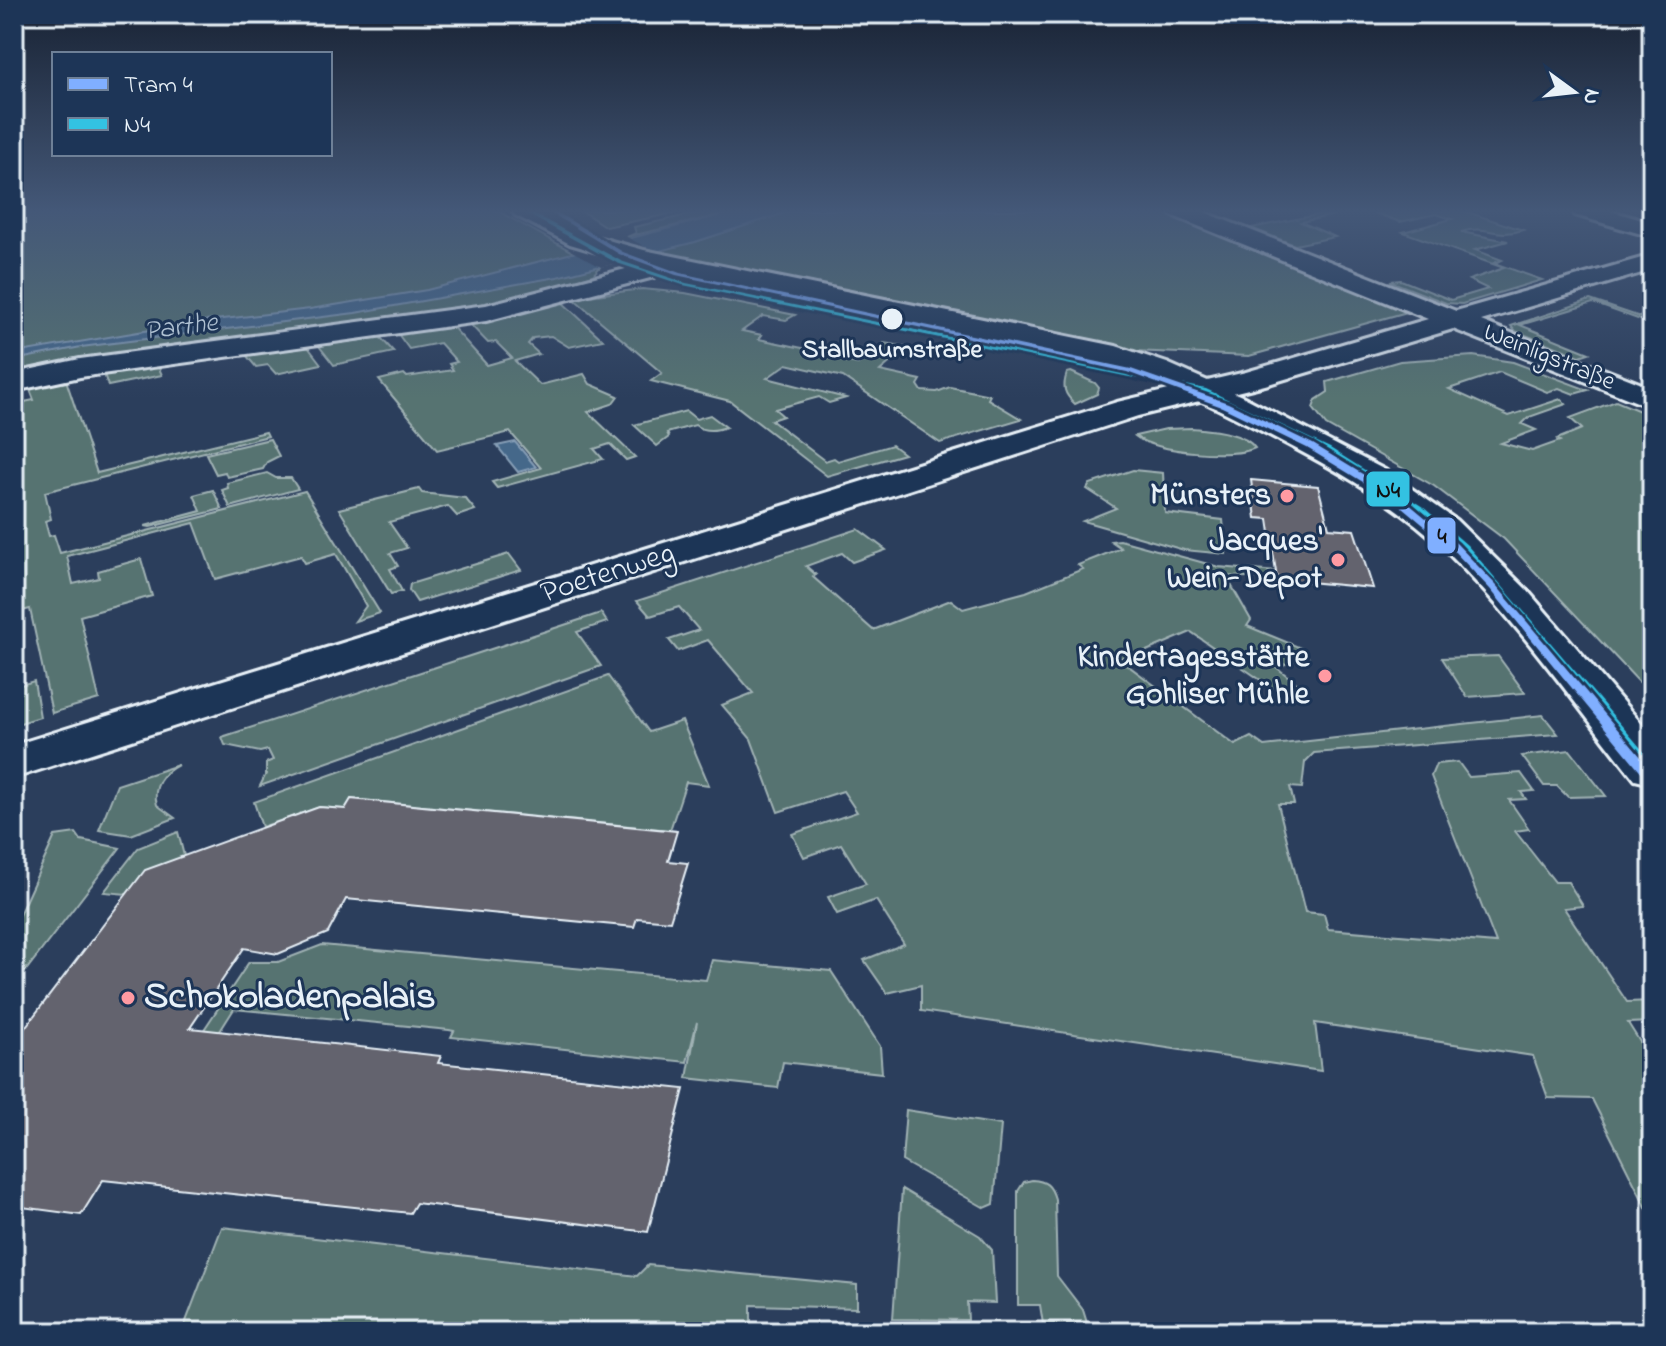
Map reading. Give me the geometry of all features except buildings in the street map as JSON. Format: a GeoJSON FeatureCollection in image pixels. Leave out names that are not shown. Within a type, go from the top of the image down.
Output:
{"type":"FeatureCollection","features":[{"type":"Feature","properties":{"kind":"street"},"geometry":{"type":"LineString","coordinates":[[14,382],[80,368],[486,313],[606,273]]}},
{"type":"Feature","properties":{"kind":"street"},"geometry":{"type":"LineString","coordinates":[[686,273],[1116,355],[1175,375],[1327,450],[1399,495],[1442,527],[1493,578],[1648,760]]}},
{"type":"Feature","properties":{"kind":"street","name":"Weinligstraße"},"geometry":{"type":"LineString","coordinates":[[1336,273],[1652,399]]}},
{"type":"Feature","properties":{"kind":"street"},"geometry":{"type":"LineString","coordinates":[[1204,390],[1254,379],[1616,273]]}},
{"type":"Feature","properties":{"kind":"street","name":"Poetenweg"},"geometry":{"type":"LineString","coordinates":[[14,762],[1128,409],[1204,390]]}},
{"type":"Feature","properties":{"kind":"green space"},"geometry":{"type":"Polygon","coordinates":[[[14,273],[595,273],[505,302],[352,329],[14,376],[14,273]]]}},
{"type":"Feature","properties":{"kind":"green space"},"geometry":{"type":"Polygon","coordinates":[[[749,273],[1312,273],[1407,312],[1249,356],[1133,351],[749,273]]]}},
{"type":"Feature","properties":{"kind":"green space"},"geometry":{"type":"Polygon","coordinates":[[[1490,273],[1522,273],[1542,280],[1462,304],[1446,303],[1390,281],[1401,280],[1451,300],[1488,289],[1469,280],[1490,273]]]}},
{"type":"Feature","properties":{"kind":"green space"},"geometry":{"type":"Polygon","coordinates":[[[642,289],[685,293],[795,315],[786,320],[763,316],[742,331],[762,335],[759,339],[807,349],[812,345],[837,350],[828,358],[858,364],[884,343],[908,347],[880,371],[921,380],[918,385],[922,391],[937,392],[950,387],[990,395],[988,399],[1021,419],[940,443],[843,377],[787,364],[767,378],[846,398],[829,403],[819,397],[775,409],[783,416],[771,420],[825,461],[834,458],[838,461],[892,445],[904,454],[827,476],[730,401],[651,381],[662,373],[573,298],[642,289]]]}},
{"type":"Feature","properties":{"kind":"green space"},"geometry":{"type":"Polygon","coordinates":[[[1590,300],[1652,321],[1652,324],[1593,303],[1520,325],[1589,353],[1580,356],[1515,331],[1511,326],[1590,300]]]}},
{"type":"Feature","properties":{"kind":"green space"},"geometry":{"type":"Polygon","coordinates":[[[561,301],[603,340],[569,347],[551,336],[533,338],[528,344],[539,354],[515,361],[540,385],[584,374],[590,384],[618,396],[612,404],[588,412],[635,457],[626,460],[610,444],[594,449],[603,459],[497,488],[492,482],[541,468],[510,432],[437,450],[379,380],[404,374],[407,377],[453,370],[449,364],[457,362],[440,343],[409,349],[398,334],[451,325],[487,365],[512,358],[496,342],[488,343],[467,321],[561,301]]]}},
{"type":"Feature","properties":{"kind":"green space"},"geometry":{"type":"Polygon","coordinates":[[[380,337],[394,352],[334,365],[319,346],[380,337]]]}},
{"type":"Feature","properties":{"kind":"green space"},"geometry":{"type":"Polygon","coordinates":[[[308,347],[321,364],[276,374],[268,365],[256,367],[246,355],[308,347]]]}},
{"type":"Feature","properties":{"kind":"green space"},"geometry":{"type":"Polygon","coordinates":[[[1473,356],[1513,362],[1588,390],[1574,394],[1559,388],[1547,392],[1500,372],[1449,389],[1509,416],[1561,399],[1566,404],[1529,417],[1522,424],[1536,430],[1501,443],[1532,451],[1560,441],[1557,439],[1582,429],[1570,418],[1616,401],[1652,416],[1652,691],[1638,681],[1504,539],[1434,486],[1326,425],[1313,408],[1316,400],[1328,392],[1327,382],[1400,361],[1473,356]]]}},
{"type":"Feature","properties":{"kind":"green space"},"geometry":{"type":"Polygon","coordinates":[[[158,366],[162,375],[108,386],[104,374],[158,366]]]}},
{"type":"Feature","properties":{"kind":"green space"},"geometry":{"type":"Polygon","coordinates":[[[1067,373],[1095,383],[1099,388],[1097,394],[1075,404],[1064,386],[1067,373]]]}},
{"type":"Feature","properties":{"kind":"green space"},"geometry":{"type":"Polygon","coordinates":[[[66,380],[97,473],[266,432],[268,436],[45,492],[51,519],[45,521],[49,536],[54,535],[60,553],[305,491],[380,613],[355,621],[366,606],[336,554],[305,563],[301,556],[215,579],[194,523],[67,556],[73,584],[99,578],[98,571],[141,559],[152,596],[80,616],[99,699],[52,713],[30,609],[14,613],[14,404],[34,400],[29,387],[66,380]]]}},
{"type":"Feature","properties":{"kind":"green space"},"geometry":{"type":"Polygon","coordinates":[[[686,411],[696,419],[710,415],[726,427],[710,430],[695,425],[667,433],[669,437],[657,446],[634,425],[686,411]]]}},
{"type":"Feature","properties":{"kind":"green space"},"geometry":{"type":"Polygon","coordinates":[[[1192,428],[1235,435],[1255,448],[1230,453],[1194,452],[1159,446],[1135,436],[1166,429],[1192,428]]]}},
{"type":"Feature","properties":{"kind":"green space"},"geometry":{"type":"Polygon","coordinates":[[[270,439],[279,456],[267,462],[263,469],[227,477],[225,472],[216,474],[206,454],[270,439]]]}},
{"type":"Feature","properties":{"kind":"green space"},"geometry":{"type":"Polygon","coordinates":[[[1133,470],[1163,473],[1165,513],[1223,520],[1226,554],[1184,550],[1083,521],[1116,508],[1087,489],[1090,484],[1133,470]]]}},
{"type":"Feature","properties":{"kind":"green space"},"geometry":{"type":"Polygon","coordinates":[[[267,473],[276,478],[291,478],[298,489],[230,507],[222,490],[228,488],[227,483],[267,473]]]}},
{"type":"Feature","properties":{"kind":"green space"},"geometry":{"type":"Polygon","coordinates":[[[419,489],[422,493],[465,498],[475,510],[457,516],[448,506],[389,522],[407,548],[390,553],[398,566],[390,569],[402,591],[391,594],[339,509],[419,489]]]}},
{"type":"Feature","properties":{"kind":"green space"},"geometry":{"type":"Polygon","coordinates":[[[213,490],[222,509],[145,526],[201,511],[194,495],[213,490]]]}},
{"type":"Feature","properties":{"kind":"green space"},"geometry":{"type":"Polygon","coordinates":[[[858,529],[886,550],[852,562],[842,553],[806,566],[816,575],[813,577],[873,630],[951,600],[963,609],[1026,592],[1083,569],[1078,565],[1121,548],[1111,541],[1120,540],[1219,567],[1276,572],[1276,579],[1226,576],[1251,620],[1247,626],[1301,648],[1308,657],[1276,667],[1304,689],[1278,692],[1191,632],[1137,655],[1118,658],[1235,745],[1251,737],[1264,746],[1543,715],[1558,734],[1314,753],[1305,762],[1302,788],[1290,787],[1294,804],[1278,804],[1305,912],[1324,914],[1328,929],[1496,943],[1431,776],[1436,764],[1458,762],[1469,777],[1521,773],[1534,791],[1521,792],[1526,799],[1509,800],[1529,829],[1515,831],[1555,882],[1568,882],[1583,906],[1564,908],[1627,1002],[1652,1001],[1652,1022],[1628,1023],[1652,1061],[1652,1219],[1592,1099],[1548,1098],[1533,1056],[1315,1023],[1321,1071],[921,1011],[921,985],[887,993],[864,960],[904,944],[876,900],[837,914],[828,897],[866,884],[841,844],[804,857],[792,834],[857,812],[843,791],[778,812],[751,739],[722,705],[753,693],[708,640],[678,651],[669,640],[699,630],[679,607],[650,616],[637,601],[858,529]]]}},
{"type":"Feature","properties":{"kind":"green space"},"geometry":{"type":"Polygon","coordinates":[[[509,554],[521,570],[417,602],[409,590],[410,584],[509,554]]]}},
{"type":"Feature","properties":{"kind":"green space"},"geometry":{"type":"Polygon","coordinates":[[[601,613],[607,622],[577,632],[601,666],[260,786],[266,774],[266,763],[273,760],[268,750],[260,752],[225,745],[222,737],[601,613]]]}},
{"type":"Feature","properties":{"kind":"green space"},"geometry":{"type":"Polygon","coordinates":[[[1498,656],[1525,693],[1467,697],[1442,658],[1498,656]]]}},
{"type":"Feature","properties":{"kind":"green space"},"geometry":{"type":"Polygon","coordinates":[[[608,676],[649,732],[682,721],[709,785],[686,782],[670,830],[352,799],[345,809],[320,807],[262,827],[254,802],[608,676]]]}},
{"type":"Feature","properties":{"kind":"green space"},"geometry":{"type":"Polygon","coordinates":[[[34,681],[40,717],[14,725],[14,687],[34,681]]]}},
{"type":"Feature","properties":{"kind":"green space"},"geometry":{"type":"Polygon","coordinates":[[[1570,750],[1606,796],[1568,797],[1557,786],[1544,786],[1522,756],[1570,750]]]}},
{"type":"Feature","properties":{"kind":"green space"},"geometry":{"type":"Polygon","coordinates":[[[178,765],[163,776],[156,792],[157,805],[175,818],[131,835],[99,830],[117,785],[178,765]]]}},
{"type":"Feature","properties":{"kind":"green space"},"geometry":{"type":"Polygon","coordinates":[[[178,832],[184,856],[127,894],[104,892],[138,848],[178,832]]]}},
{"type":"Feature","properties":{"kind":"green space"},"geometry":{"type":"Polygon","coordinates":[[[76,833],[81,840],[120,848],[14,986],[14,926],[55,836],[76,833]]]}},
{"type":"Feature","properties":{"kind":"green space"},"geometry":{"type":"Polygon","coordinates":[[[322,945],[706,980],[712,960],[831,971],[880,1046],[882,1073],[783,1062],[778,1088],[687,1078],[697,1022],[687,1062],[451,1037],[454,1031],[449,1030],[234,1009],[220,1031],[191,1049],[249,962],[278,962],[322,945]]]}},
{"type":"Feature","properties":{"kind":"green space"},"geometry":{"type":"Polygon","coordinates":[[[906,1110],[1001,1125],[994,1204],[985,1208],[902,1161],[906,1110]]]}},
{"type":"Feature","properties":{"kind":"green space"},"geometry":{"type":"Polygon","coordinates":[[[1032,1180],[1050,1187],[1055,1199],[1057,1276],[1083,1310],[1087,1323],[1043,1324],[1040,1305],[1018,1305],[1018,1191],[1024,1182],[1032,1180]]]}},
{"type":"Feature","properties":{"kind":"green space"},"geometry":{"type":"Polygon","coordinates":[[[902,1189],[980,1236],[992,1250],[995,1303],[967,1302],[968,1320],[893,1319],[902,1189]]]}},
{"type":"Feature","properties":{"kind":"green space"},"geometry":{"type":"Polygon","coordinates":[[[222,1227],[637,1276],[648,1265],[857,1285],[857,1308],[751,1305],[751,1332],[642,1332],[643,1322],[542,1324],[540,1332],[182,1332],[222,1227]]]}},
{"type":"Feature","properties":{"kind":"water","name":"Parthe"},"geometry":{"type":"Polygon","coordinates":[[[494,273],[574,273],[355,313],[81,347],[14,360],[14,353],[197,322],[310,309],[427,290],[494,273]]]}},
{"type":"Feature","properties":{"kind":"water"},"geometry":{"type":"Polygon","coordinates":[[[515,442],[536,467],[518,472],[497,446],[515,442]]]}},
{"type":"Feature","properties":{"kind":"tram line","name":"4"},"geometry":{"type":"LineString","coordinates":[[675,273],[1129,370],[1225,405],[1310,446],[1399,500],[1454,546],[1493,587],[1652,777]]}},
{"type":"Feature","properties":{"kind":"transit line","name":"N4"},"geometry":{"type":"LineString","coordinates":[[651,273],[685,284],[1204,390],[1327,450],[1420,509],[1464,547],[1652,768]]}},
{"type":"Feature","properties":{"kind":"place","name":"Stallbaumstraße"},"geometry":{"type":"Point","coordinates":[892,319]}},
{"type":"Feature","properties":{"kind":"place","name":"Münsters"},"geometry":{"type":"Point","coordinates":[1287,496]}},
{"type":"Feature","properties":{"kind":"place","name":"Jacques' Wein-Depot"},"geometry":{"type":"Point","coordinates":[1338,560]}},
{"type":"Feature","properties":{"kind":"place","name":"Kindertagesstätte Gohliser Mühle"},"geometry":{"type":"Point","coordinates":[1325,676]}},
{"type":"Feature","properties":{"kind":"place","name":"Schokoladenpalais"},"geometry":{"type":"Point","coordinates":[128,998]}}]}
